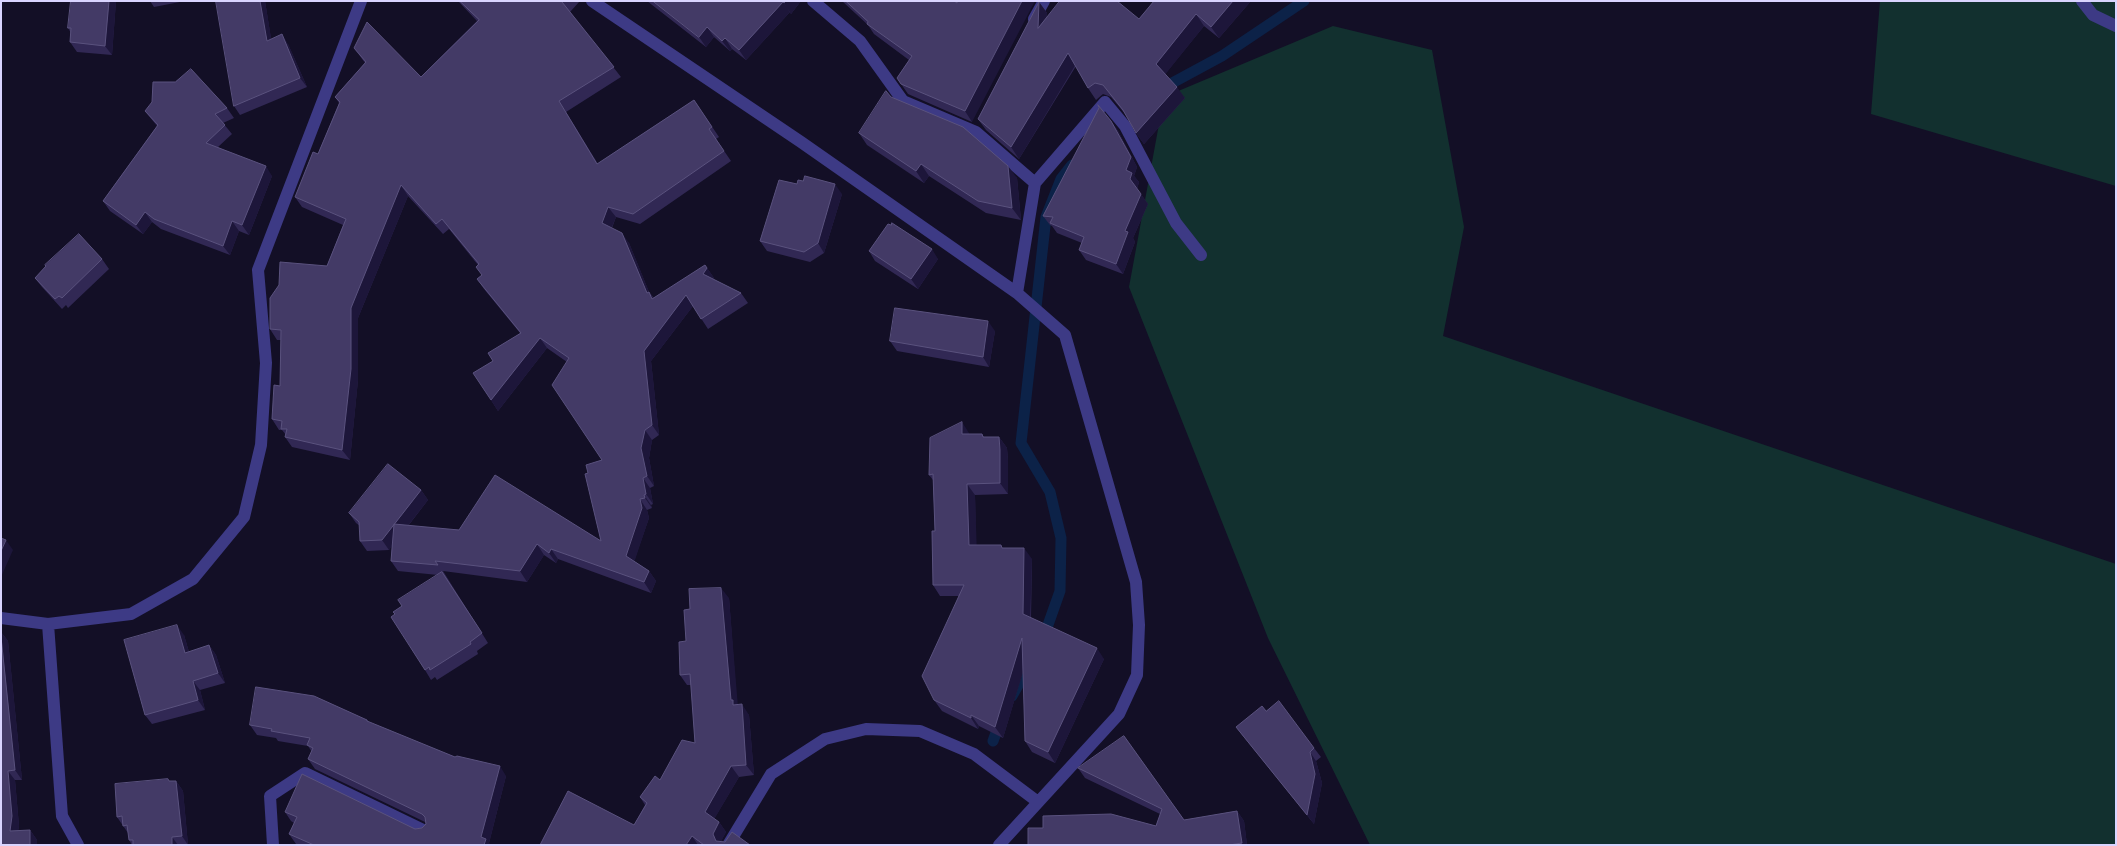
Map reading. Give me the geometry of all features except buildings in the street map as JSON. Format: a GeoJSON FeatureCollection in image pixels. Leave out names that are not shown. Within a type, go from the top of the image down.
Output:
{"type":"FeatureCollection","features":[{"type":"Feature","properties":{"kind":"street"},"geometry":{"type":"LineString","coordinates":[[1,618],[48,624],[131,614],[193,579],[244,517],[261,445],[266,363],[258,270],[361,1]]}},
{"type":"Feature","properties":{"kind":"street"},"geometry":{"type":"LineString","coordinates":[[592,1],[802,142],[1017,292],[1065,335],[1136,582],[1140,625],[1138,675],[1119,714],[999,845]]}},
{"type":"Feature","properties":{"kind":"street"},"geometry":{"type":"LineString","coordinates":[[813,1],[860,41],[903,101],[978,128],[1035,183]]}},
{"type":"Feature","properties":{"kind":"street"},"geometry":{"type":"LineString","coordinates":[[1030,28],[1044,1]]}},
{"type":"Feature","properties":{"kind":"street"},"geometry":{"type":"LineString","coordinates":[[2082,1],[2093,15],[2116,26]]}},
{"type":"Feature","properties":{"kind":"street"},"geometry":{"type":"LineString","coordinates":[[1017,292],[1035,183],[1105,102],[1125,126],[1176,223],[1202,255]]}},
{"type":"Feature","properties":{"kind":"street"},"geometry":{"type":"LineString","coordinates":[[48,624],[62,816],[78,845]]}},
{"type":"Feature","properties":{"kind":"street"},"geometry":{"type":"LineString","coordinates":[[728,845],[771,774],[825,739],[866,729],[920,731],[974,754],[1038,802]]}},
{"type":"Feature","properties":{"kind":"street"},"geometry":{"type":"LineString","coordinates":[[273,845],[270,796],[305,773],[425,831]]}},
{"type":"Feature","properties":{"kind":"green space"},"geometry":{"type":"Polygon","coordinates":[[[1880,1],[2116,1],[2116,186],[1871,114],[1880,1]]]}},
{"type":"Feature","properties":{"kind":"green space"},"geometry":{"type":"Polygon","coordinates":[[[1333,26],[1432,50],[1464,227],[1443,336],[2116,564],[2116,845],[1370,845],[1268,638],[1129,287],[1164,97],[1333,26]]]}},
{"type":"Feature","properties":{"kind":"waterway"},"geometry":{"type":"LineString","coordinates":[[1161,89],[1222,56],[1304,1]]}},
{"type":"Feature","properties":{"kind":"waterway"},"geometry":{"type":"LineString","coordinates":[[1043,639],[1060,591],[1061,538],[1050,492],[1021,443],[1046,217],[1061,179],[1072,165]]}},
{"type":"Feature","properties":{"kind":"waterway"},"geometry":{"type":"LineString","coordinates":[[1012,696],[1030,664]]}},
{"type":"Feature","properties":{"kind":"waterway"},"geometry":{"type":"LineString","coordinates":[[993,741],[1000,722]]}}]}
